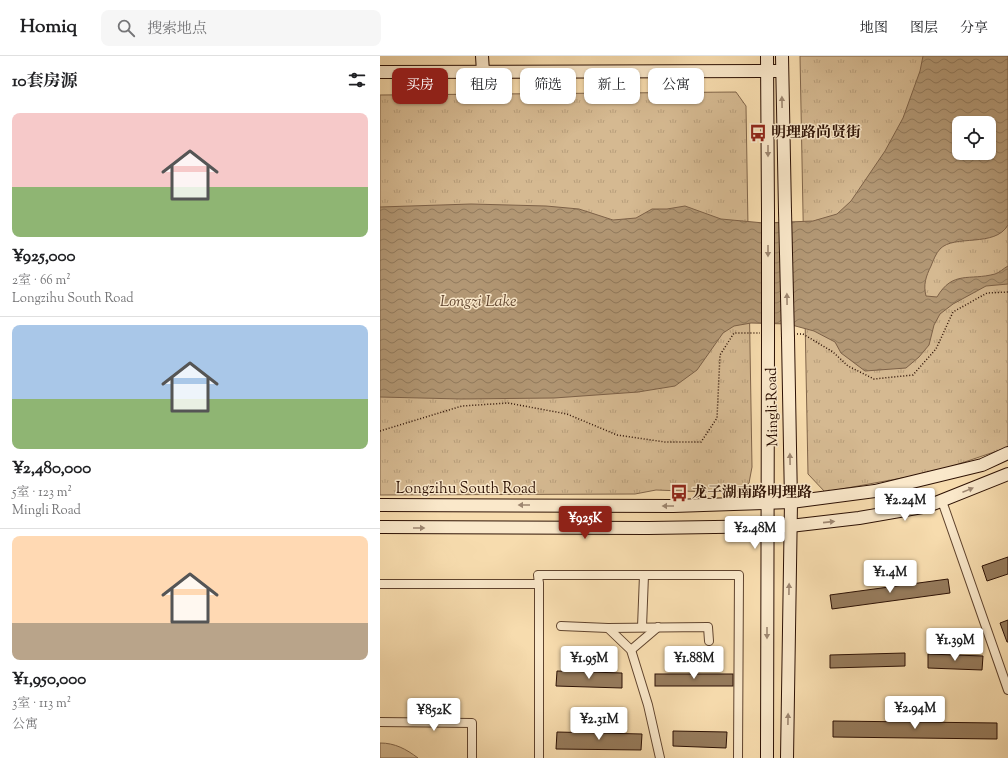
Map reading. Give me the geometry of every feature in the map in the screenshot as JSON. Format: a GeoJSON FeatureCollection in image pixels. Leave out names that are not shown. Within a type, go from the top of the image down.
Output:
{"type":"FeatureCollection","features":[{"type":"Feature","properties":{"kind":"street"},"geometry":{"type":"LineString","coordinates":[[482,56],[483,68]]}},
{"type":"Feature","properties":{"kind":"street","name":"Mingli Road"},"geometry":{"type":"LineString","coordinates":[[767,56],[767,338],[769,502],[767,526],[767,758]]}},
{"type":"Feature","properties":{"kind":"street","name":"Mingli Road"},"geometry":{"type":"LineString","coordinates":[[782,56],[785,211],[791,336],[791,502],[787,758]]}},
{"type":"Feature","properties":{"kind":"street"},"geometry":{"type":"LineString","coordinates":[[512,72],[782,70]]}},
{"type":"Feature","properties":{"kind":"street"},"geometry":{"type":"LineString","coordinates":[[380,72],[456,72]]}},
{"type":"Feature","properties":{"kind":"street","name":"Longzihu South Road"},"geometry":{"type":"LineString","coordinates":[[380,505],[673,506],[791,502],[875,491],[982,465],[1008,453]]}},
{"type":"Feature","properties":{"kind":"street"},"geometry":{"type":"LineString","coordinates":[[380,528],[790,526],[859,518],[928,506],[1008,474]]}},
{"type":"Feature","properties":{"kind":"street"},"geometry":{"type":"LineString","coordinates":[[942,501],[1008,690]]}},
{"type":"Feature","properties":{"kind":"street"},"geometry":{"type":"LineString","coordinates":[[539,758],[538,575],[739,575],[738,758]]}},
{"type":"Feature","properties":{"kind":"street"},"geometry":{"type":"LineString","coordinates":[[642,628],[644,575]]}},
{"type":"Feature","properties":{"kind":"street"},"geometry":{"type":"LineString","coordinates":[[380,584],[539,584]]}},
{"type":"Feature","properties":{"kind":"street"},"geometry":{"type":"LineString","coordinates":[[561,626],[608,628],[708,627],[709,641]]}},
{"type":"Feature","properties":{"kind":"street"},"geometry":{"type":"LineString","coordinates":[[631,650],[658,627]]}},
{"type":"Feature","properties":{"kind":"street"},"geometry":{"type":"LineString","coordinates":[[608,628],[631,650],[648,705],[660,758]]}},
{"type":"Feature","properties":{"kind":"street"},"geometry":{"type":"LineString","coordinates":[[380,722],[472,723],[472,758]]}},
{"type":"Feature","properties":{"kind":"path"},"geometry":{"type":"LineString","coordinates":[[791,336],[803,334],[832,352],[848,366],[874,379],[913,374],[936,349],[953,312],[987,293],[1008,292]]}},
{"type":"Feature","properties":{"kind":"path"},"geometry":{"type":"LineString","coordinates":[[380,431],[462,406],[508,403],[567,414],[617,435],[665,442],[700,442],[718,418],[720,355],[734,333],[767,338]]}},
{"type":"Feature","properties":{"kind":"green space"},"geometry":{"type":"Polygon","coordinates":[[[800,56],[1008,56],[1008,446],[1006,448],[935,472],[825,492],[808,474],[800,56]]]}},
{"type":"Feature","properties":{"kind":"green space"},"geometry":{"type":"Polygon","coordinates":[[[704,92],[736,92],[746,106],[752,467],[749,483],[735,493],[656,490],[635,494],[380,495],[380,95],[392,95],[392,104],[448,104],[448,94],[456,94],[456,104],[512,104],[512,94],[520,94],[520,104],[576,104],[576,93],[584,93],[584,104],[640,104],[640,93],[648,93],[648,104],[704,104],[704,92]]]}},
{"type":"Feature","properties":{"kind":"green space"},"geometry":{"type":"Polygon","coordinates":[[[380,743],[400,747],[418,758],[380,758],[380,743]]]}},
{"type":"Feature","properties":{"kind":"water","name":"Longzi Lake"},"geometry":{"type":"Polygon","coordinates":[[[923,56],[1008,56],[1008,225],[1002,232],[994,236],[984,239],[955,242],[940,249],[928,273],[925,288],[926,296],[937,297],[949,283],[962,278],[995,274],[1008,266],[1008,284],[986,286],[953,304],[940,314],[934,325],[929,345],[919,357],[906,368],[865,371],[841,353],[835,342],[814,331],[788,324],[751,323],[734,326],[723,333],[697,370],[675,386],[638,392],[554,398],[461,399],[380,397],[380,207],[471,204],[546,206],[579,209],[613,220],[636,218],[652,209],[667,209],[685,206],[721,219],[764,223],[813,221],[837,214],[851,201],[885,151],[903,118],[920,71],[923,56]]]}},
{"type":"Feature","properties":{"kind":"building"},"geometry":{"type":"Polygon","coordinates":[[[1008,557],[1008,574],[987,581],[982,566],[1008,557]]]}},
{"type":"Feature","properties":{"kind":"building"},"geometry":{"type":"Polygon","coordinates":[[[948,579],[950,593],[832,609],[830,595],[948,579]]]}},
{"type":"Feature","properties":{"kind":"building"},"geometry":{"type":"Polygon","coordinates":[[[1008,620],[1008,642],[1007,642],[1000,623],[1008,620]]]}},
{"type":"Feature","properties":{"kind":"building"},"geometry":{"type":"Polygon","coordinates":[[[905,653],[905,666],[830,668],[830,655],[905,653]]]}},
{"type":"Feature","properties":{"kind":"building"},"geometry":{"type":"Polygon","coordinates":[[[928,654],[983,656],[982,670],[928,668],[928,654]]]}},
{"type":"Feature","properties":{"kind":"building"},"geometry":{"type":"Polygon","coordinates":[[[557,671],[622,673],[622,688],[556,686],[557,671]]]}},
{"type":"Feature","properties":{"kind":"building"},"geometry":{"type":"Polygon","coordinates":[[[655,674],[733,674],[733,686],[655,686],[655,674]]]}},
{"type":"Feature","properties":{"kind":"building"},"geometry":{"type":"Polygon","coordinates":[[[833,721],[997,723],[997,739],[833,737],[833,721]]]}},
{"type":"Feature","properties":{"kind":"building"},"geometry":{"type":"Polygon","coordinates":[[[673,731],[727,732],[726,748],[673,746],[673,731]]]}},
{"type":"Feature","properties":{"kind":"building"},"geometry":{"type":"Polygon","coordinates":[[[557,732],[642,734],[641,750],[556,749],[557,732]]]}},
{"type":"Feature","properties":{"kind":"place","name":"明理路尚贤街"},"geometry":{"type":"Point","coordinates":[758,133]}},
{"type":"Feature","properties":{"kind":"place","name":"龙子湖南路明理路"},"geometry":{"type":"Point","coordinates":[679,493]}}]}
